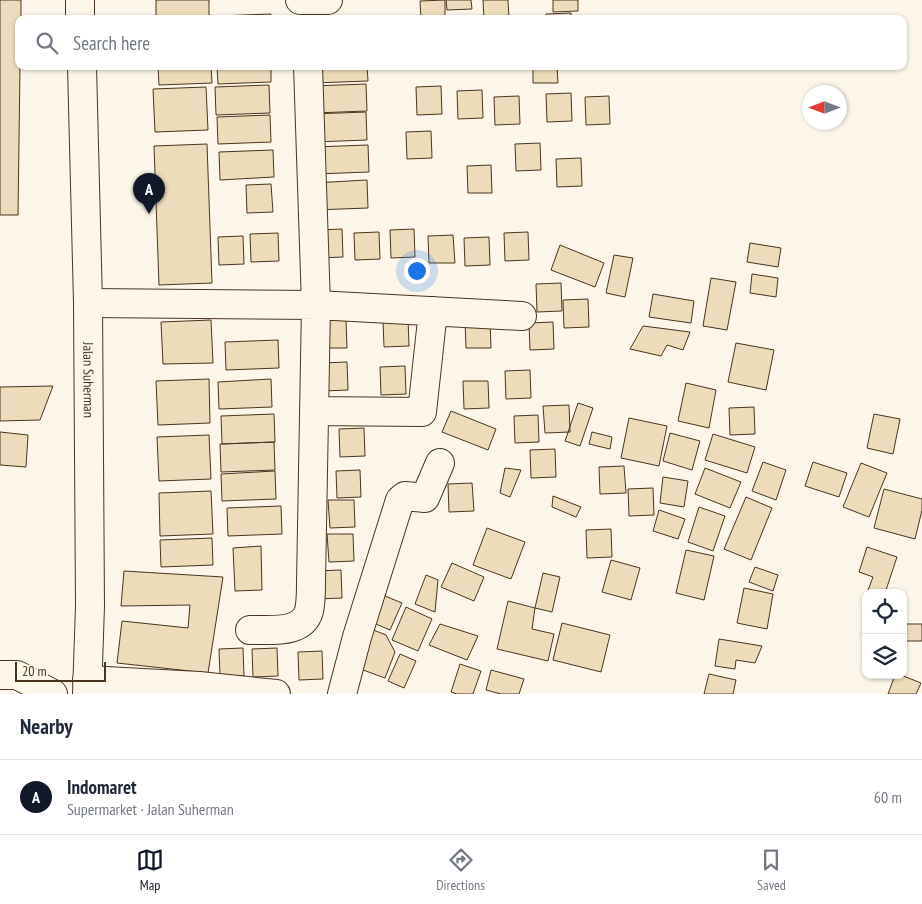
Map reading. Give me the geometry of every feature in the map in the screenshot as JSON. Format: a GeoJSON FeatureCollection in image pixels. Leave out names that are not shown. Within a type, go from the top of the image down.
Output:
{"type":"FeatureCollection","features":[{"type":"Feature","properties":{"kind":"street"},"geometry":{"type":"LineString","coordinates":[[80,0],[80,15]]}},
{"type":"Feature","properties":{"kind":"street"},"geometry":{"type":"LineString","coordinates":[[300,0],[328,0]]}},
{"type":"Feature","properties":{"kind":"street"},"geometry":{"type":"LineString","coordinates":[[306,1],[307,15]]}},
{"type":"Feature","properties":{"kind":"street","name":"Jalan Suherman"},"geometry":{"type":"LineString","coordinates":[[82,70],[88,303],[90,606],[87,687]]}},
{"type":"Feature","properties":{"kind":"street"},"geometry":{"type":"LineString","coordinates":[[250,630],[288,629],[301,623],[309,612],[316,305],[308,70]]}},
{"type":"Feature","properties":{"kind":"street"},"geometry":{"type":"LineString","coordinates":[[88,303],[316,305],[522,316]]}},
{"type":"Feature","properties":{"kind":"street"},"geometry":{"type":"LineString","coordinates":[[314,411],[422,412],[433,312]]}},
{"type":"Feature","properties":{"kind":"street"},"geometry":{"type":"LineString","coordinates":[[342,694],[357,637],[400,500],[405,496],[425,498],[440,463]]}},
{"type":"Feature","properties":{"kind":"street"},"geometry":{"type":"LineString","coordinates":[[0,675],[17,675],[53,694]]}},
{"type":"Feature","properties":{"kind":"street"},"geometry":{"type":"LineString","coordinates":[[87,687],[199,686],[276,694]]}},
{"type":"Feature","properties":{"kind":"building"},"geometry":{"type":"Polygon","coordinates":[[[0,0],[21,0],[21,15],[15,15],[15,70],[20,70],[18,215],[0,215],[0,0]]]}},
{"type":"Feature","properties":{"kind":"building"},"geometry":{"type":"Polygon","coordinates":[[[156,0],[209,0],[209,15],[156,15],[156,0]]]}},
{"type":"Feature","properties":{"kind":"building"},"geometry":{"type":"Polygon","coordinates":[[[445,0],[445,15],[421,15],[420,1],[445,0]]]}},
{"type":"Feature","properties":{"kind":"building"},"geometry":{"type":"Polygon","coordinates":[[[446,0],[471,0],[472,9],[447,10],[446,0]]]}},
{"type":"Feature","properties":{"kind":"building"},"geometry":{"type":"Polygon","coordinates":[[[483,0],[508,0],[509,15],[484,15],[483,0]]]}},
{"type":"Feature","properties":{"kind":"building"},"geometry":{"type":"Polygon","coordinates":[[[553,0],[578,0],[578,11],[553,12],[553,0]]]}},
{"type":"Feature","properties":{"kind":"building"},"geometry":{"type":"Polygon","coordinates":[[[571,13],[571,15],[546,15],[571,13]]]}},
{"type":"Feature","properties":{"kind":"building"},"geometry":{"type":"Polygon","coordinates":[[[158,70],[211,70],[212,83],[159,85],[158,70]]]}},
{"type":"Feature","properties":{"kind":"building"},"geometry":{"type":"Polygon","coordinates":[[[217,70],[271,70],[271,82],[218,84],[217,70]]]}},
{"type":"Feature","properties":{"kind":"building"},"geometry":{"type":"Polygon","coordinates":[[[313,70],[367,70],[368,81],[314,83],[313,70]]]}},
{"type":"Feature","properties":{"kind":"building"},"geometry":{"type":"Polygon","coordinates":[[[533,70],[557,70],[558,83],[533,83],[533,70]]]}},
{"type":"Feature","properties":{"kind":"building"},"geometry":{"type":"Polygon","coordinates":[[[366,84],[367,111],[314,113],[312,86],[366,84]]]}},
{"type":"Feature","properties":{"kind":"building"},"geometry":{"type":"Polygon","coordinates":[[[269,85],[270,113],[216,115],[215,87],[269,85]]]}},
{"type":"Feature","properties":{"kind":"building"},"geometry":{"type":"Polygon","coordinates":[[[441,86],[442,114],[417,115],[416,87],[441,86]]]}},
{"type":"Feature","properties":{"kind":"building"},"geometry":{"type":"Polygon","coordinates":[[[206,87],[208,130],[155,132],[153,89],[206,87]]]}},
{"type":"Feature","properties":{"kind":"building"},"geometry":{"type":"Polygon","coordinates":[[[482,90],[483,118],[458,119],[457,91],[482,90]]]}},
{"type":"Feature","properties":{"kind":"building"},"geometry":{"type":"Polygon","coordinates":[[[571,93],[572,121],[547,122],[546,94],[571,93]]]}},
{"type":"Feature","properties":{"kind":"building"},"geometry":{"type":"Polygon","coordinates":[[[519,96],[520,124],[495,125],[494,97],[519,96]]]}},
{"type":"Feature","properties":{"kind":"building"},"geometry":{"type":"Polygon","coordinates":[[[609,96],[610,124],[586,125],[585,97],[609,96]]]}},
{"type":"Feature","properties":{"kind":"building"},"geometry":{"type":"Polygon","coordinates":[[[366,112],[367,140],[314,142],[312,114],[366,112]]]}},
{"type":"Feature","properties":{"kind":"building"},"geometry":{"type":"Polygon","coordinates":[[[270,115],[271,142],[218,144],[217,117],[270,115]]]}},
{"type":"Feature","properties":{"kind":"building"},"geometry":{"type":"Polygon","coordinates":[[[431,131],[432,158],[407,159],[406,132],[431,131]]]}},
{"type":"Feature","properties":{"kind":"building"},"geometry":{"type":"Polygon","coordinates":[[[540,143],[541,170],[516,171],[515,144],[540,143]]]}},
{"type":"Feature","properties":{"kind":"building"},"geometry":{"type":"Polygon","coordinates":[[[207,144],[212,283],[159,285],[154,146],[207,144]]]}},
{"type":"Feature","properties":{"kind":"building"},"geometry":{"type":"Polygon","coordinates":[[[368,145],[369,172],[315,174],[314,147],[368,145]]]}},
{"type":"Feature","properties":{"kind":"building"},"geometry":{"type":"Polygon","coordinates":[[[273,150],[274,177],[220,180],[219,152],[273,150]]]}},
{"type":"Feature","properties":{"kind":"building"},"geometry":{"type":"Polygon","coordinates":[[[581,158],[582,186],[557,187],[556,159],[581,158]]]}},
{"type":"Feature","properties":{"kind":"building"},"geometry":{"type":"Polygon","coordinates":[[[491,165],[492,193],[468,193],[467,166],[491,165]]]}},
{"type":"Feature","properties":{"kind":"building"},"geometry":{"type":"Polygon","coordinates":[[[367,180],[368,208],[314,210],[313,183],[367,180]]]}},
{"type":"Feature","properties":{"kind":"building"},"geometry":{"type":"Polygon","coordinates":[[[271,184],[273,212],[247,213],[246,185],[271,184]]]}},
{"type":"Feature","properties":{"kind":"building"},"geometry":{"type":"Polygon","coordinates":[[[342,229],[343,257],[318,258],[317,230],[342,229]]]}},
{"type":"Feature","properties":{"kind":"building"},"geometry":{"type":"Polygon","coordinates":[[[414,229],[415,257],[391,258],[390,230],[414,229]]]}},
{"type":"Feature","properties":{"kind":"building"},"geometry":{"type":"Polygon","coordinates":[[[379,232],[380,259],[355,260],[354,233],[379,232]]]}},
{"type":"Feature","properties":{"kind":"building"},"geometry":{"type":"Polygon","coordinates":[[[528,232],[529,260],[505,261],[504,233],[528,232]]]}},
{"type":"Feature","properties":{"kind":"building"},"geometry":{"type":"Polygon","coordinates":[[[278,233],[279,261],[251,262],[250,234],[278,233]]]}},
{"type":"Feature","properties":{"kind":"building"},"geometry":{"type":"Polygon","coordinates":[[[453,235],[455,263],[429,263],[428,236],[453,235]]]}},
{"type":"Feature","properties":{"kind":"building"},"geometry":{"type":"Polygon","coordinates":[[[243,236],[244,264],[219,265],[218,237],[243,236]]]}},
{"type":"Feature","properties":{"kind":"building"},"geometry":{"type":"Polygon","coordinates":[[[489,237],[490,265],[465,266],[464,238],[489,237]]]}},
{"type":"Feature","properties":{"kind":"building"},"geometry":{"type":"Polygon","coordinates":[[[750,243],[781,248],[778,267],[747,262],[750,243]]]}},
{"type":"Feature","properties":{"kind":"building"},"geometry":{"type":"Polygon","coordinates":[[[560,245],[604,263],[595,287],[551,270],[560,245]]]}},
{"type":"Feature","properties":{"kind":"building"},"geometry":{"type":"Polygon","coordinates":[[[614,255],[633,258],[625,297],[606,293],[614,255]]]}},
{"type":"Feature","properties":{"kind":"building"},"geometry":{"type":"Polygon","coordinates":[[[752,274],[778,278],[776,297],[750,293],[752,274]]]}},
{"type":"Feature","properties":{"kind":"building"},"geometry":{"type":"Polygon","coordinates":[[[711,278],[736,282],[727,330],[703,326],[711,278]]]}},
{"type":"Feature","properties":{"kind":"building"},"geometry":{"type":"Polygon","coordinates":[[[561,283],[562,311],[537,312],[536,284],[561,283]]]}},
{"type":"Feature","properties":{"kind":"building"},"geometry":{"type":"Polygon","coordinates":[[[653,294],[694,301],[691,323],[649,317],[653,294]]]}},
{"type":"Feature","properties":{"kind":"building"},"geometry":{"type":"Polygon","coordinates":[[[588,299],[589,327],[564,328],[563,300],[588,299]]]}},
{"type":"Feature","properties":{"kind":"building"},"geometry":{"type":"Polygon","coordinates":[[[408,319],[409,346],[384,347],[383,320],[408,319]]]}},
{"type":"Feature","properties":{"kind":"building"},"geometry":{"type":"Polygon","coordinates":[[[211,320],[213,363],[163,364],[161,322],[211,320]]]}},
{"type":"Feature","properties":{"kind":"building"},"geometry":{"type":"Polygon","coordinates":[[[346,320],[347,348],[322,348],[321,321],[346,320]]]}},
{"type":"Feature","properties":{"kind":"building"},"geometry":{"type":"Polygon","coordinates":[[[490,320],[491,348],[466,348],[465,321],[490,320]]]}},
{"type":"Feature","properties":{"kind":"building"},"geometry":{"type":"Polygon","coordinates":[[[553,322],[554,349],[530,350],[529,323],[553,322]]]}},
{"type":"Feature","properties":{"kind":"building"},"geometry":{"type":"Polygon","coordinates":[[[643,326],[690,332],[683,350],[667,345],[661,356],[630,349],[643,326]]]}},
{"type":"Feature","properties":{"kind":"building"},"geometry":{"type":"Polygon","coordinates":[[[278,340],[279,368],[226,370],[225,342],[278,340]]]}},
{"type":"Feature","properties":{"kind":"building"},"geometry":{"type":"Polygon","coordinates":[[[736,343],[774,350],[766,390],[728,382],[736,343]]]}},
{"type":"Feature","properties":{"kind":"building"},"geometry":{"type":"Polygon","coordinates":[[[347,362],[348,390],[323,391],[322,363],[347,362]]]}},
{"type":"Feature","properties":{"kind":"building"},"geometry":{"type":"Polygon","coordinates":[[[405,366],[406,394],[381,395],[380,367],[405,366]]]}},
{"type":"Feature","properties":{"kind":"building"},"geometry":{"type":"Polygon","coordinates":[[[530,370],[531,398],[506,399],[505,371],[530,370]]]}},
{"type":"Feature","properties":{"kind":"building"},"geometry":{"type":"Polygon","coordinates":[[[209,379],[210,423],[158,425],[156,381],[209,379]]]}},
{"type":"Feature","properties":{"kind":"building"},"geometry":{"type":"Polygon","coordinates":[[[271,379],[272,407],[219,409],[218,382],[271,379]]]}},
{"type":"Feature","properties":{"kind":"building"},"geometry":{"type":"Polygon","coordinates":[[[463,381],[488,381],[489,408],[464,409],[463,381]]]}},
{"type":"Feature","properties":{"kind":"building"},"geometry":{"type":"Polygon","coordinates":[[[686,383],[716,390],[709,428],[678,421],[686,383]]]}},
{"type":"Feature","properties":{"kind":"building"},"geometry":{"type":"Polygon","coordinates":[[[53,386],[40,420],[0,421],[0,387],[53,386]]]}},
{"type":"Feature","properties":{"kind":"building"},"geometry":{"type":"Polygon","coordinates":[[[578,403],[593,408],[580,446],[565,441],[578,403]]]}},
{"type":"Feature","properties":{"kind":"building"},"geometry":{"type":"Polygon","coordinates":[[[569,405],[570,432],[545,433],[543,406],[569,405]]]}},
{"type":"Feature","properties":{"kind":"building"},"geometry":{"type":"Polygon","coordinates":[[[754,407],[755,434],[730,435],[729,408],[754,407]]]}},
{"type":"Feature","properties":{"kind":"building"},"geometry":{"type":"Polygon","coordinates":[[[451,411],[496,429],[488,450],[442,432],[451,411]]]}},
{"type":"Feature","properties":{"kind":"building"},"geometry":{"type":"Polygon","coordinates":[[[274,414],[275,442],[222,444],[221,416],[274,414]]]}},
{"type":"Feature","properties":{"kind":"building"},"geometry":{"type":"Polygon","coordinates":[[[874,414],[900,419],[893,454],[867,448],[874,414]]]}},
{"type":"Feature","properties":{"kind":"building"},"geometry":{"type":"Polygon","coordinates":[[[538,415],[539,442],[515,443],[514,416],[538,415]]]}},
{"type":"Feature","properties":{"kind":"building"},"geometry":{"type":"Polygon","coordinates":[[[629,418],[667,426],[659,466],[621,458],[629,418]]]}},
{"type":"Feature","properties":{"kind":"building"},"geometry":{"type":"Polygon","coordinates":[[[364,428],[365,456],[340,457],[339,429],[364,428]]]}},
{"type":"Feature","properties":{"kind":"building"},"geometry":{"type":"Polygon","coordinates":[[[0,432],[28,435],[26,467],[0,465],[0,432]]]}},
{"type":"Feature","properties":{"kind":"building"},"geometry":{"type":"Polygon","coordinates":[[[592,432],[612,437],[610,449],[589,444],[592,432]]]}},
{"type":"Feature","properties":{"kind":"building"},"geometry":{"type":"Polygon","coordinates":[[[670,433],[700,441],[692,470],[663,461],[670,433]]]}},
{"type":"Feature","properties":{"kind":"building"},"geometry":{"type":"Polygon","coordinates":[[[713,434],[755,447],[747,473],[705,460],[713,434]]]}},
{"type":"Feature","properties":{"kind":"building"},"geometry":{"type":"Polygon","coordinates":[[[209,435],[211,479],[159,481],[157,437],[209,435]]]}},
{"type":"Feature","properties":{"kind":"building"},"geometry":{"type":"Polygon","coordinates":[[[274,442],[275,470],[221,472],[220,444],[274,442]]]}},
{"type":"Feature","properties":{"kind":"building"},"geometry":{"type":"Polygon","coordinates":[[[555,449],[556,477],[531,478],[530,450],[555,449]]]}},
{"type":"Feature","properties":{"kind":"building"},"geometry":{"type":"Polygon","coordinates":[[[763,462],[786,470],[776,500],[752,491],[763,462]]]}},
{"type":"Feature","properties":{"kind":"building"},"geometry":{"type":"Polygon","coordinates":[[[813,462],[847,473],[839,497],[805,486],[813,462]]]}},
{"type":"Feature","properties":{"kind":"building"},"geometry":{"type":"Polygon","coordinates":[[[861,463],[887,473],[869,517],[843,507],[861,463]]]}},
{"type":"Feature","properties":{"kind":"building"},"geometry":{"type":"Polygon","coordinates":[[[624,466],[626,493],[600,494],[599,467],[624,466]]]}},
{"type":"Feature","properties":{"kind":"building"},"geometry":{"type":"Polygon","coordinates":[[[505,468],[521,470],[510,497],[500,493],[505,468]]]}},
{"type":"Feature","properties":{"kind":"building"},"geometry":{"type":"Polygon","coordinates":[[[705,468],[741,482],[730,508],[695,494],[705,468]]]}},
{"type":"Feature","properties":{"kind":"building"},"geometry":{"type":"Polygon","coordinates":[[[360,470],[361,497],[337,498],[336,471],[360,470]]]}},
{"type":"Feature","properties":{"kind":"building"},"geometry":{"type":"Polygon","coordinates":[[[275,471],[276,499],[222,501],[221,474],[275,471]]]}},
{"type":"Feature","properties":{"kind":"building"},"geometry":{"type":"Polygon","coordinates":[[[663,477],[688,481],[684,507],[660,503],[663,477]]]}},
{"type":"Feature","properties":{"kind":"building"},"geometry":{"type":"Polygon","coordinates":[[[472,483],[474,511],[449,512],[448,484],[472,483]]]}},
{"type":"Feature","properties":{"kind":"building"},"geometry":{"type":"Polygon","coordinates":[[[653,488],[654,515],[629,516],[628,489],[653,488]]]}},
{"type":"Feature","properties":{"kind":"building"},"geometry":{"type":"Polygon","coordinates":[[[884,489],[922,499],[922,510],[915,539],[874,528],[884,489]]]}},
{"type":"Feature","properties":{"kind":"building"},"geometry":{"type":"Polygon","coordinates":[[[211,491],[213,534],[160,536],[159,493],[211,491]]]}},
{"type":"Feature","properties":{"kind":"building"},"geometry":{"type":"Polygon","coordinates":[[[553,496],[581,507],[576,517],[552,507],[553,496]]]}},
{"type":"Feature","properties":{"kind":"building"},"geometry":{"type":"Polygon","coordinates":[[[746,497],[772,508],[751,560],[724,549],[746,497]]]}},
{"type":"Feature","properties":{"kind":"building"},"geometry":{"type":"Polygon","coordinates":[[[328,500],[354,500],[355,527],[330,528],[328,500]]]}},
{"type":"Feature","properties":{"kind":"building"},"geometry":{"type":"Polygon","coordinates":[[[281,506],[282,534],[228,536],[227,508],[281,506]]]}},
{"type":"Feature","properties":{"kind":"building"},"geometry":{"type":"Polygon","coordinates":[[[699,507],[725,516],[713,551],[688,542],[699,507]]]}},
{"type":"Feature","properties":{"kind":"building"},"geometry":{"type":"Polygon","coordinates":[[[659,510],[685,519],[678,539],[653,531],[659,510]]]}},
{"type":"Feature","properties":{"kind":"building"},"geometry":{"type":"Polygon","coordinates":[[[487,528],[525,542],[511,579],[473,565],[487,528]]]}},
{"type":"Feature","properties":{"kind":"building"},"geometry":{"type":"Polygon","coordinates":[[[611,529],[612,557],[587,558],[586,530],[611,529]]]}},
{"type":"Feature","properties":{"kind":"building"},"geometry":{"type":"Polygon","coordinates":[[[327,534],[353,534],[354,561],[329,562],[327,534]]]}},
{"type":"Feature","properties":{"kind":"building"},"geometry":{"type":"Polygon","coordinates":[[[212,538],[213,565],[161,567],[160,540],[212,538]]]}},
{"type":"Feature","properties":{"kind":"building"},"geometry":{"type":"Polygon","coordinates":[[[261,546],[262,590],[235,591],[233,548],[261,546]]]}},
{"type":"Feature","properties":{"kind":"building"},"geometry":{"type":"Polygon","coordinates":[[[867,547],[897,557],[886,589],[868,589],[873,577],[859,572],[867,547]]]}},
{"type":"Feature","properties":{"kind":"building"},"geometry":{"type":"Polygon","coordinates":[[[686,550],[714,556],[704,600],[676,593],[686,550]]]}},
{"type":"Feature","properties":{"kind":"building"},"geometry":{"type":"Polygon","coordinates":[[[611,560],[640,568],[631,600],[602,592],[611,560]]]}},
{"type":"Feature","properties":{"kind":"building"},"geometry":{"type":"Polygon","coordinates":[[[452,563],[484,577],[474,601],[441,587],[452,563]]]}},
{"type":"Feature","properties":{"kind":"building"},"geometry":{"type":"Polygon","coordinates":[[[755,567],[778,575],[773,591],[749,582],[755,567]]]}},
{"type":"Feature","properties":{"kind":"building"},"geometry":{"type":"Polygon","coordinates":[[[341,570],[342,598],[317,599],[316,571],[341,570]]]}},
{"type":"Feature","properties":{"kind":"building"},"geometry":{"type":"Polygon","coordinates":[[[124,571],[223,577],[208,673],[117,663],[122,621],[188,628],[190,605],[121,606],[124,571]]]}},
{"type":"Feature","properties":{"kind":"building"},"geometry":{"type":"Polygon","coordinates":[[[543,573],[560,577],[552,612],[535,608],[543,573]]]}},
{"type":"Feature","properties":{"kind":"building"},"geometry":{"type":"Polygon","coordinates":[[[426,575],[438,580],[435,612],[415,604],[426,575]]]}},
{"type":"Feature","properties":{"kind":"building"},"geometry":{"type":"Polygon","coordinates":[[[744,588],[773,594],[767,629],[737,623],[744,588]]]}},
{"type":"Feature","properties":{"kind":"building"},"geometry":{"type":"Polygon","coordinates":[[[380,594],[402,603],[390,630],[369,621],[380,594]]]}},
{"type":"Feature","properties":{"kind":"building"},"geometry":{"type":"Polygon","coordinates":[[[508,601],[535,608],[532,629],[554,634],[548,661],[497,649],[508,601]]]}},
{"type":"Feature","properties":{"kind":"building"},"geometry":{"type":"Polygon","coordinates":[[[406,607],[432,619],[418,651],[392,640],[406,607]]]}},
{"type":"Feature","properties":{"kind":"building"},"geometry":{"type":"Polygon","coordinates":[[[562,623],[610,635],[601,672],[553,660],[562,623]]]}},
{"type":"Feature","properties":{"kind":"building"},"geometry":{"type":"Polygon","coordinates":[[[440,624],[478,636],[467,660],[429,645],[440,624]]]}},
{"type":"Feature","properties":{"kind":"building"},"geometry":{"type":"Polygon","coordinates":[[[907,624],[922,624],[922,641],[907,641],[907,624]]]}},
{"type":"Feature","properties":{"kind":"building"},"geometry":{"type":"Polygon","coordinates":[[[366,627],[386,635],[395,652],[385,678],[352,666],[366,627]]]}},
{"type":"Feature","properties":{"kind":"building"},"geometry":{"type":"Polygon","coordinates":[[[719,639],[762,646],[755,663],[736,660],[735,669],[715,666],[719,639]]]}},
{"type":"Feature","properties":{"kind":"building"},"geometry":{"type":"Polygon","coordinates":[[[243,648],[244,676],[220,676],[219,649],[243,648]]]}},
{"type":"Feature","properties":{"kind":"building"},"geometry":{"type":"Polygon","coordinates":[[[277,648],[278,676],[253,677],[252,649],[277,648]]]}},
{"type":"Feature","properties":{"kind":"building"},"geometry":{"type":"Polygon","coordinates":[[[322,651],[323,679],[299,680],[298,652],[322,651]]]}},
{"type":"Feature","properties":{"kind":"building"},"geometry":{"type":"Polygon","coordinates":[[[400,654],[416,661],[404,688],[388,681],[400,654]]]}},
{"type":"Feature","properties":{"kind":"building"},"geometry":{"type":"Polygon","coordinates":[[[460,664],[481,671],[473,694],[451,692],[460,664]]]}},
{"type":"Feature","properties":{"kind":"building"},"geometry":{"type":"Polygon","coordinates":[[[491,670],[524,679],[519,694],[501,694],[486,690],[491,670]]]}},
{"type":"Feature","properties":{"kind":"building"},"geometry":{"type":"Polygon","coordinates":[[[709,674],[736,680],[733,694],[704,694],[709,674]]]}},
{"type":"Feature","properties":{"kind":"building"},"geometry":{"type":"Polygon","coordinates":[[[907,677],[921,683],[916,694],[888,694],[894,679],[907,679],[907,677]]]}},
{"type":"Feature","properties":{"kind":"place","name":"Indomaret"},"geometry":{"type":"Point","coordinates":[149,214]}}]}
